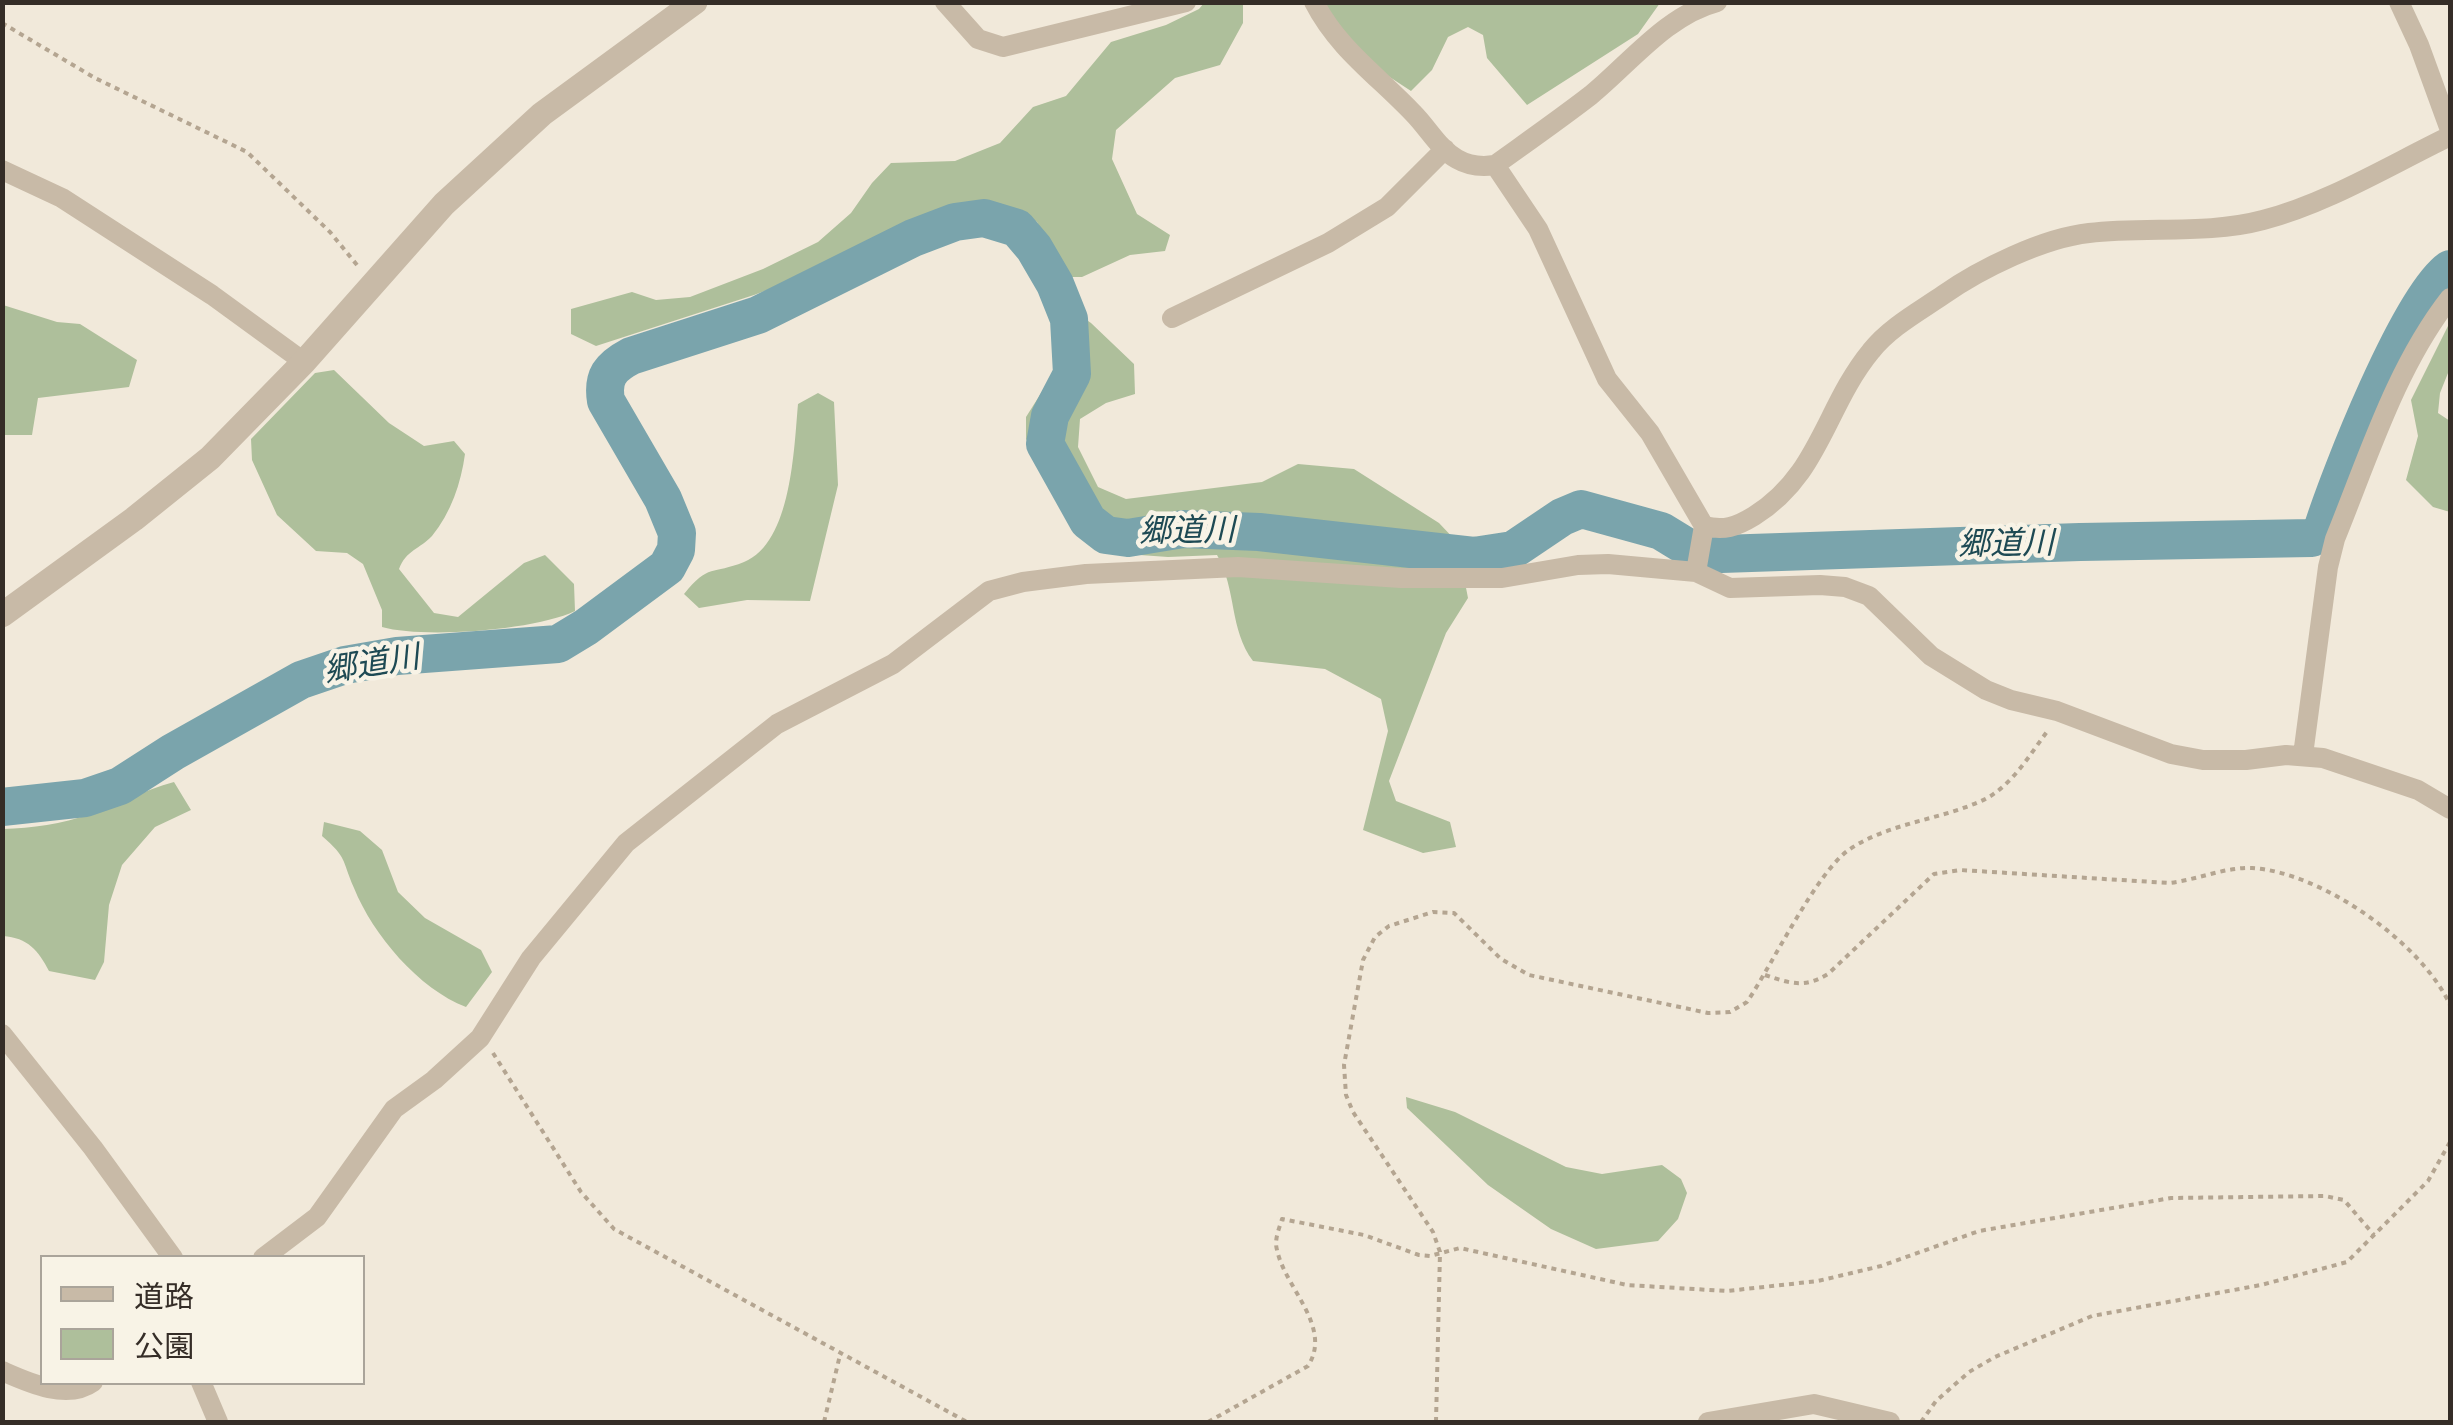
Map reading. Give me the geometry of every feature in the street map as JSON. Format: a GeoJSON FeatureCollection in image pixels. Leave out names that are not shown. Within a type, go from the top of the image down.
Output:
{"type":"FeatureCollection","features":[{"type":"Feature","properties":{"kind":"street"},"geometry":{"type":"LineString","coordinates":[[2,615],[210,458],[304,362],[444,204],[542,114],[696,2]]}},
{"type":"Feature","properties":{"kind":"street"},"geometry":{"type":"LineString","coordinates":[[945,2],[978,39],[1003,47],[1186,2]]}},
{"type":"Feature","properties":{"kind":"street"},"geometry":{"type":"LineString","coordinates":[[1314,2],[1323,21],[1356,61],[1413,112],[1444,149],[1458,160],[1480,167],[1495,165],[1591,94],[1671,25],[1700,7],[1717,2]]}},
{"type":"Feature","properties":{"kind":"street"},"geometry":{"type":"LineString","coordinates":[[1702,531],[1737,526],[1767,508],[1792,486],[1873,348],[1960,283],[2058,239],[2086,233],[2263,220],[2320,198],[2450,133],[2419,44],[2399,2]]}},
{"type":"Feature","properties":{"kind":"street"},"geometry":{"type":"LineString","coordinates":[[1172,318],[1328,243],[1387,207],[1444,149]]}},
{"type":"Feature","properties":{"kind":"street"},"geometry":{"type":"LineString","coordinates":[[1495,165],[1538,228],[1606,379],[1650,432],[1702,531],[1697,566]]}},
{"type":"Feature","properties":{"kind":"street"},"geometry":{"type":"LineString","coordinates":[[2,170],[62,198],[212,295],[304,362]]}},
{"type":"Feature","properties":{"kind":"street"},"geometry":{"type":"LineString","coordinates":[[2303,755],[2335,538],[2408,366],[2450,298]]}},
{"type":"Feature","properties":{"kind":"street"},"geometry":{"type":"LineString","coordinates":[[267,1255],[317,1217],[394,1109],[434,1080],[480,1038],[531,958],[626,843],[777,724],[894,664],[989,591],[1023,582],[1086,574],[1238,567],[1401,578],[1502,578],[1608,564],[1697,566],[1730,588],[1820,584],[1844,587],[1868,596],[1931,656],[1986,690],[2057,711],[2134,743],[2203,760],[2303,755],[2323,758],[2418,790],[2450,808]]}},
{"type":"Feature","properties":{"kind":"street"},"geometry":{"type":"LineString","coordinates":[[2,1034],[93,1148],[171,1255]]}},
{"type":"Feature","properties":{"kind":"street"},"geometry":{"type":"LineString","coordinates":[[2,1371],[40,1385]]}},
{"type":"Feature","properties":{"kind":"street"},"geometry":{"type":"LineString","coordinates":[[40,1385],[59,1390],[88,1385]]}},
{"type":"Feature","properties":{"kind":"street"},"geometry":{"type":"LineString","coordinates":[[202,1385],[218,1422]]}},
{"type":"Feature","properties":{"kind":"street"},"geometry":{"type":"LineString","coordinates":[[1708,1422],[1814,1404],[1890,1422]]}},
{"type":"Feature","properties":{"kind":"path"},"geometry":{"type":"LineString","coordinates":[[2,23],[95,78],[247,152],[330,232],[370,288]]}},
{"type":"Feature","properties":{"kind":"path"},"geometry":{"type":"LineString","coordinates":[[1436,1422],[1440,1252],[1433,1232],[1352,1112],[1346,1095],[1344,1064],[1364,960],[1374,937],[1389,926],[1433,912],[1454,913],[1501,958],[1528,975],[1708,1014],[1730,1012],[1747,1002],[1828,870],[1847,851],[1873,836],[1983,800],[2010,780],[2053,724],[2057,711]]}},
{"type":"Feature","properties":{"kind":"path"},"geometry":{"type":"LineString","coordinates":[[1765,975],[1790,984],[1810,985],[1828,974],[1934,874],[1960,870],[2169,883],[2196,880],[2233,868],[2252,868],[2289,876],[2365,914],[2411,952],[2441,985],[2450,1005]]}},
{"type":"Feature","properties":{"kind":"path"},"geometry":{"type":"LineString","coordinates":[[480,1038],[499,1060],[582,1192],[614,1229],[967,1422]]}},
{"type":"Feature","properties":{"kind":"path"},"geometry":{"type":"LineString","coordinates":[[1921,1422],[1936,1401],[1970,1372],[1995,1357],[2092,1316],[2322,1271],[2348,1262],[2428,1180],[2450,1142]]}},
{"type":"Feature","properties":{"kind":"path"},"geometry":{"type":"LineString","coordinates":[[1208,1422],[1308,1366],[1315,1355],[1317,1340],[1276,1250],[1282,1220],[1364,1235],[1419,1255],[1460,1248],[1627,1285],[1726,1291],[1818,1281],[1881,1266],[1978,1231],[2171,1198],[2325,1196],[2344,1200],[2374,1235]]}},
{"type":"Feature","properties":{"kind":"path"},"geometry":{"type":"LineString","coordinates":[[824,1422],[840,1355]]}},
{"type":"Feature","properties":{"kind":"green space"},"geometry":{"type":"Polygon","coordinates":[[[1324,2],[1660,3],[1638,34],[1527,105],[1487,58],[1483,35],[1468,27],[1448,37],[1432,70],[1411,91],[1350,51],[1324,2]]]}},
{"type":"Feature","properties":{"kind":"green space"},"geometry":{"type":"Polygon","coordinates":[[[1204,3],[1243,3],[1243,23],[1220,65],[1175,78],[1116,130],[1112,159],[1137,214],[1170,235],[1165,251],[1130,255],[1082,277],[1064,277],[1037,222],[999,205],[956,206],[906,223],[831,266],[754,295],[596,346],[571,334],[571,309],[632,292],[656,300],[690,297],[763,269],[818,242],[851,213],[891,163],[955,161],[1000,143],[1033,107],[1066,96],[1111,42],[1166,25],[1204,3]]]}},
{"type":"Feature","properties":{"kind":"green space"},"geometry":{"type":"Polygon","coordinates":[[[3,305],[57,322],[80,324],[137,360],[129,387],[38,398],[32,435],[3,435],[3,305]]]}},
{"type":"Feature","properties":{"kind":"green space"},"geometry":{"type":"Polygon","coordinates":[[[1078,314],[1134,364],[1135,394],[1106,403],[1080,419],[1078,447],[1098,487],[1126,499],[1262,482],[1298,464],[1354,469],[1439,523],[1457,542],[1468,598],[1446,633],[1389,781],[1396,801],[1450,822],[1456,847],[1423,853],[1363,830],[1388,731],[1381,699],[1325,669],[1253,661],[1240,636],[1228,582],[1217,555],[1126,554],[1074,522],[1026,439],[1026,417],[1050,379],[1059,354],[1056,333],[1078,314]]]}},
{"type":"Feature","properties":{"kind":"green space"},"geometry":{"type":"Polygon","coordinates":[[[2450,322],[2450,368],[2440,393],[2438,413],[2450,421],[2450,512],[2433,507],[2406,480],[2418,436],[2411,400],[2450,322]]]}},
{"type":"Feature","properties":{"kind":"green space"},"geometry":{"type":"Polygon","coordinates":[[[334,370],[389,423],[424,446],[454,441],[465,454],[458,487],[445,518],[399,569],[434,613],[458,617],[524,563],[545,555],[574,584],[575,611],[534,623],[480,631],[424,632],[382,627],[382,610],[363,564],[347,553],[316,551],[277,515],[252,460],[251,439],[315,373],[334,370]]]}},
{"type":"Feature","properties":{"kind":"green space"},"geometry":{"type":"Polygon","coordinates":[[[818,393],[834,402],[838,485],[810,601],[747,600],[699,608],[684,594],[692,584],[706,574],[744,562],[760,552],[772,535],[788,492],[798,404],[818,393]]]}},
{"type":"Feature","properties":{"kind":"green space"},"geometry":{"type":"Polygon","coordinates":[[[174,782],[191,810],[155,827],[122,865],[109,905],[104,962],[95,980],[49,971],[31,946],[3,936],[3,829],[79,817],[174,782]]]}},
{"type":"Feature","properties":{"kind":"green space"},"geometry":{"type":"Polygon","coordinates":[[[324,822],[360,831],[382,850],[398,892],[425,918],[481,950],[492,972],[466,1007],[431,987],[385,942],[362,906],[340,855],[322,836],[324,822]]]}},
{"type":"Feature","properties":{"kind":"green space"},"geometry":{"type":"Polygon","coordinates":[[[1406,1097],[1455,1112],[1566,1167],[1602,1174],[1662,1165],[1681,1179],[1687,1193],[1678,1219],[1658,1241],[1596,1249],[1551,1229],[1488,1185],[1407,1108],[1406,1097]]]}},
{"type":"Feature","properties":{"kind":"waterway","name":"郷道川"},"geometry":{"type":"LineString","coordinates":[[2,807],[85,798],[120,786],[301,680],[345,665],[397,656],[558,644],[586,627],[667,567],[676,550],[677,533],[663,499],[606,401],[605,385],[613,369],[631,356],[758,315],[913,238],[955,222],[984,218],[1017,228],[1055,284],[1069,319],[1072,374],[1050,416],[1045,444],[1088,521],[1106,535],[1128,538],[1183,529],[1259,532],[1474,556],[1513,550],[1581,509],[1661,531],[1692,550],[1721,554],[2312,538],[2322,530],[2359,431],[2396,350],[2433,286],[2450,269]]}}]}
